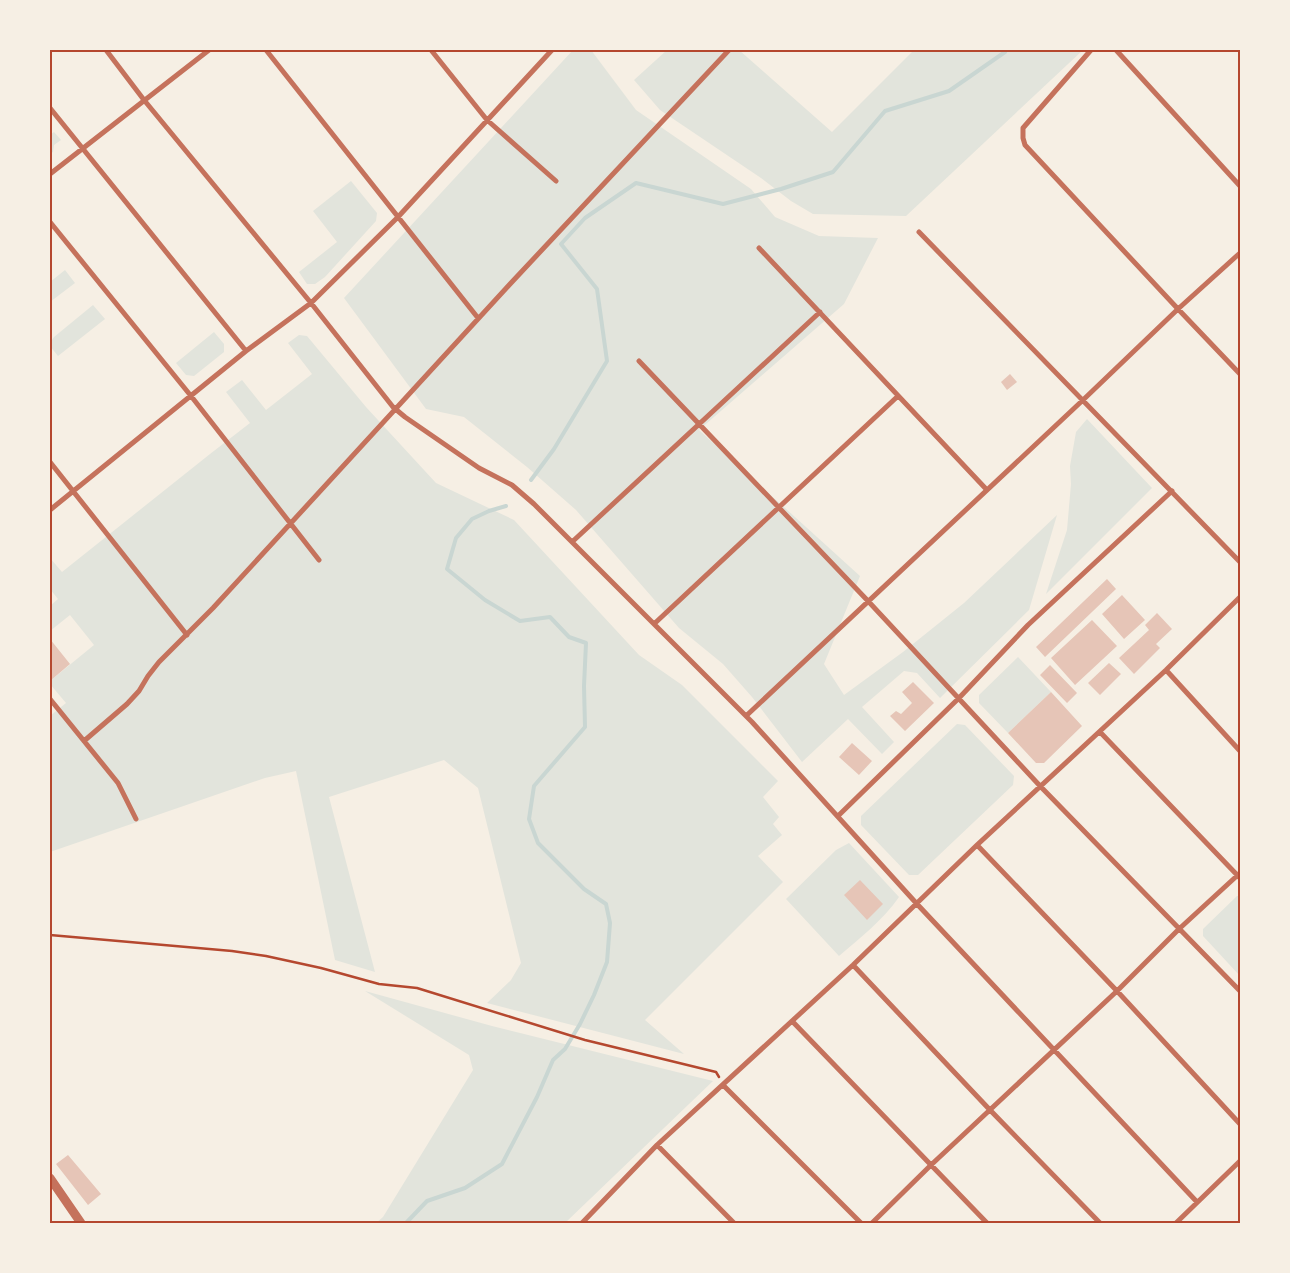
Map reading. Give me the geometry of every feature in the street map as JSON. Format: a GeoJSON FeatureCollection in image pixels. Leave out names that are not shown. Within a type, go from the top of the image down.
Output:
{"type":"FeatureCollection","features":[{"type":"Feature","properties":{"kind":"street"},"geometry":{"type":"LineString","coordinates":[[106,50],[144,100],[396,409],[479,468],[512,485],[534,504],[746,716],[917,904],[1197,1202]]}},
{"type":"Feature","properties":{"kind":"street"},"geometry":{"type":"LineString","coordinates":[[50,174],[209,50]]}},
{"type":"Feature","properties":{"kind":"street"},"geometry":{"type":"LineString","coordinates":[[266,50],[478,318]]}},
{"type":"Feature","properties":{"kind":"street"},"geometry":{"type":"LineString","coordinates":[[431,50],[488,120],[556,181]]}},
{"type":"Feature","properties":{"kind":"street"},"geometry":{"type":"LineString","coordinates":[[50,510],[246,351],[311,303],[398,217],[552,50]]}},
{"type":"Feature","properties":{"kind":"street"},"geometry":{"type":"LineString","coordinates":[[84,741],[127,704],[139,691],[159,662],[187,635],[291,524],[478,318],[729,50]]}},
{"type":"Feature","properties":{"kind":"street"},"geometry":{"type":"LineString","coordinates":[[1091,50],[1023,128],[1025,145],[1240,374]]}},
{"type":"Feature","properties":{"kind":"street"},"geometry":{"type":"LineString","coordinates":[[1116,50],[1240,186]]}},
{"type":"Feature","properties":{"kind":"street"},"geometry":{"type":"LineString","coordinates":[[50,108],[246,351]]}},
{"type":"Feature","properties":{"kind":"street"},"geometry":{"type":"LineString","coordinates":[[50,222],[192,396],[319,560]]}},
{"type":"Feature","properties":{"kind":"street"},"geometry":{"type":"LineString","coordinates":[[919,232],[1240,562]]}},
{"type":"Feature","properties":{"kind":"street"},"geometry":{"type":"LineString","coordinates":[[759,248],[987,490]]}},
{"type":"Feature","properties":{"kind":"street"},"geometry":{"type":"LineString","coordinates":[[746,716],[1178,309],[1240,253]]}},
{"type":"Feature","properties":{"kind":"street"},"geometry":{"type":"LineString","coordinates":[[572,542],[820,312]]}},
{"type":"Feature","properties":{"kind":"street"},"geometry":{"type":"LineString","coordinates":[[638,361],[868,601],[1041,787],[1240,991]]}},
{"type":"Feature","properties":{"kind":"street"},"geometry":{"type":"LineString","coordinates":[[654,624],[898,396]]}},
{"type":"Feature","properties":{"kind":"street"},"geometry":{"type":"LineString","coordinates":[[50,462],[187,635]]}},
{"type":"Feature","properties":{"kind":"street"},"geometry":{"type":"LineString","coordinates":[[838,816],[959,698],[1028,625],[1172,490]]}},
{"type":"Feature","properties":{"kind":"street"},"geometry":{"type":"LineString","coordinates":[[582,1223],[657,1145],[853,965],[977,845],[1166,670],[1240,597]]}},
{"type":"Feature","properties":{"kind":"street"},"geometry":{"type":"LineString","coordinates":[[1166,670],[1240,751]]}},
{"type":"Feature","properties":{"kind":"street"},"geometry":{"type":"LineString","coordinates":[[50,699],[118,783],[136,818]]}},
{"type":"Feature","properties":{"kind":"street"},"geometry":{"type":"LineString","coordinates":[[872,1223],[931,1165],[1117,991],[1179,929],[1239,875],[1100,732]]}},
{"type":"Feature","properties":{"kind":"street"},"geometry":{"type":"LineString","coordinates":[[977,845],[1117,991],[1240,1124]]}},
{"type":"Feature","properties":{"kind":"street"},"geometry":{"type":"LineString","coordinates":[[853,965],[1100,1223]]}},
{"type":"Feature","properties":{"kind":"street"},"geometry":{"type":"LineString","coordinates":[[792,1021],[986,1223]]}},
{"type":"Feature","properties":{"kind":"street"},"geometry":{"type":"LineString","coordinates":[[723,1085],[861,1223]]}},
{"type":"Feature","properties":{"kind":"street"},"geometry":{"type":"LineString","coordinates":[[657,1145],[734,1223]]}},
{"type":"Feature","properties":{"kind":"street"},"geometry":{"type":"LineString","coordinates":[[1176,1223],[1240,1161]]}},
{"type":"Feature","properties":{"kind":"street"},"geometry":{"type":"LineString","coordinates":[[50,1178],[81,1223]]}},
{"type":"Feature","properties":{"kind":"path"},"geometry":{"type":"LineString","coordinates":[[50,934],[232,951],[266,956],[321,968],[379,984],[417,988],[585,1040],[716,1072],[723,1085]]}},
{"type":"Feature","properties":{"kind":"shaded area"},"geometry":{"type":"Polygon","coordinates":[[[573,50],[591,50],[636,110],[751,189],[775,217],[819,236],[878,238],[844,304],[699,430],[860,576],[824,664],[844,695],[903,652],[964,603],[1057,515],[1029,610],[940,698],[917,673],[904,671],[862,707],[894,742],[882,754],[848,719],[802,762],[752,697],[723,664],[679,628],[576,510],[527,467],[464,417],[426,409],[344,298],[573,50]]]}},
{"type":"Feature","properties":{"kind":"shaded area"},"geometry":{"type":"Polygon","coordinates":[[[667,50],[739,50],[832,132],[914,50],[1083,50],[906,216],[813,214],[791,201],[761,178],[660,110],[634,80],[667,50]]]}},
{"type":"Feature","properties":{"kind":"shaded area"},"geometry":{"type":"Polygon","coordinates":[[[54,132],[61,140],[54,145],[53,152],[50,154],[50,135],[54,132]]]}},
{"type":"Feature","properties":{"kind":"shaded area"},"geometry":{"type":"Polygon","coordinates":[[[351,181],[377,213],[376,221],[325,277],[315,284],[307,284],[299,272],[337,242],[313,211],[351,181]]]}},
{"type":"Feature","properties":{"kind":"shaded area"},"geometry":{"type":"Polygon","coordinates":[[[65,270],[75,283],[50,302],[50,282],[65,270]]]}},
{"type":"Feature","properties":{"kind":"shaded area"},"geometry":{"type":"Polygon","coordinates":[[[93,305],[105,319],[58,356],[50,346],[54,337],[93,305]]]}},
{"type":"Feature","properties":{"kind":"shaded area"},"geometry":{"type":"Polygon","coordinates":[[[214,332],[224,344],[224,352],[194,376],[186,375],[176,363],[214,332]]]}},
{"type":"Feature","properties":{"kind":"shaded area"},"geometry":{"type":"Polygon","coordinates":[[[299,335],[307,336],[366,407],[436,483],[514,520],[639,655],[682,685],[778,781],[763,797],[779,817],[773,824],[782,835],[758,856],[783,882],[645,1020],[684,1054],[487,1003],[511,980],[521,963],[478,788],[444,760],[329,797],[375,972],[335,960],[296,771],[265,778],[50,852],[50,716],[66,703],[50,684],[50,681],[94,645],[70,615],[50,631],[50,606],[58,599],[50,589],[50,558],[62,572],[250,423],[226,392],[242,380],[266,410],[312,374],[288,343],[299,335]]]}},
{"type":"Feature","properties":{"kind":"shaded area"},"geometry":{"type":"Polygon","coordinates":[[[1087,419],[1152,488],[1046,594],[1067,530],[1071,484],[1070,466],[1076,432],[1087,419]]]}},
{"type":"Feature","properties":{"kind":"shaded area"},"geometry":{"type":"Polygon","coordinates":[[[1018,657],[1051,692],[1008,733],[979,703],[979,695],[1018,657]]]}},
{"type":"Feature","properties":{"kind":"shaded area"},"geometry":{"type":"Polygon","coordinates":[[[957,724],[965,725],[1014,776],[1013,785],[918,875],[909,875],[861,825],[861,816],[957,724]]]}},
{"type":"Feature","properties":{"kind":"shaded area"},"geometry":{"type":"Polygon","coordinates":[[[849,843],[899,897],[879,921],[839,956],[786,899],[836,850],[849,843]]]}},
{"type":"Feature","properties":{"kind":"shaded area"},"geometry":{"type":"Polygon","coordinates":[[[1237,896],[1240,896],[1240,976],[1203,936],[1203,929],[1237,896]]]}},
{"type":"Feature","properties":{"kind":"shaded area"},"geometry":{"type":"Polygon","coordinates":[[[365,991],[492,1026],[713,1081],[565,1223],[376,1223],[383,1217],[473,1070],[469,1055],[365,991]]]}},
{"type":"Feature","properties":{"kind":"building"},"geometry":{"type":"Polygon","coordinates":[[[1010,374],[1017,382],[1007,390],[1001,382],[1010,374]]]}},
{"type":"Feature","properties":{"kind":"building"},"geometry":{"type":"Polygon","coordinates":[[[1107,579],[1116,589],[1045,657],[1036,647],[1107,579]]]}},
{"type":"Feature","properties":{"kind":"building"},"geometry":{"type":"Polygon","coordinates":[[[1122,595],[1145,620],[1124,639],[1102,614],[1122,595]]]}},
{"type":"Feature","properties":{"kind":"building"},"geometry":{"type":"Polygon","coordinates":[[[1157,613],[1172,629],[1156,644],[1160,648],[1134,674],[1119,658],[1149,630],[1145,625],[1157,613]]]}},
{"type":"Feature","properties":{"kind":"building"},"geometry":{"type":"Polygon","coordinates":[[[1092,620],[1117,646],[1075,685],[1051,658],[1092,620]]]}},
{"type":"Feature","properties":{"kind":"building"},"geometry":{"type":"Polygon","coordinates":[[[50,639],[70,664],[50,681],[50,639]]]}},
{"type":"Feature","properties":{"kind":"building"},"geometry":{"type":"Polygon","coordinates":[[[1109,663],[1121,674],[1100,695],[1088,683],[1109,663]]]}},
{"type":"Feature","properties":{"kind":"building"},"geometry":{"type":"Polygon","coordinates":[[[1050,665],[1077,693],[1067,703],[1040,675],[1050,665]]]}},
{"type":"Feature","properties":{"kind":"building"},"geometry":{"type":"Polygon","coordinates":[[[913,682],[934,703],[905,731],[890,716],[896,711],[901,714],[912,703],[902,692],[913,682]]]}},
{"type":"Feature","properties":{"kind":"building"},"geometry":{"type":"Polygon","coordinates":[[[1051,692],[1082,726],[1044,763],[1036,763],[1008,733],[1051,692]]]}},
{"type":"Feature","properties":{"kind":"building"},"geometry":{"type":"Polygon","coordinates":[[[852,743],[872,761],[859,775],[839,757],[852,743]]]}},
{"type":"Feature","properties":{"kind":"building"},"geometry":{"type":"Polygon","coordinates":[[[860,880],[883,904],[867,920],[844,895],[860,880]]]}},
{"type":"Feature","properties":{"kind":"building"},"geometry":{"type":"Polygon","coordinates":[[[68,1155],[101,1194],[88,1205],[56,1164],[68,1155]]]}},
{"type":"Feature","properties":{"kind":"waterway"},"geometry":{"type":"LineString","coordinates":[[531,480],[554,449],[607,361],[597,289],[561,244],[585,218],[636,183],[723,204],[781,189],[833,172],[885,111],[949,91],[1006,50]]}},
{"type":"Feature","properties":{"kind":"waterway"},"geometry":{"type":"LineString","coordinates":[[406,1223],[427,1201],[465,1188],[502,1164],[537,1097],[553,1060],[565,1049],[580,1024],[607,962],[610,923],[606,904],[584,889],[538,843],[529,819],[534,786],[585,727],[586,643],[569,637],[550,617],[520,621],[485,600],[447,569],[456,538],[472,519],[506,506]]}}]}
